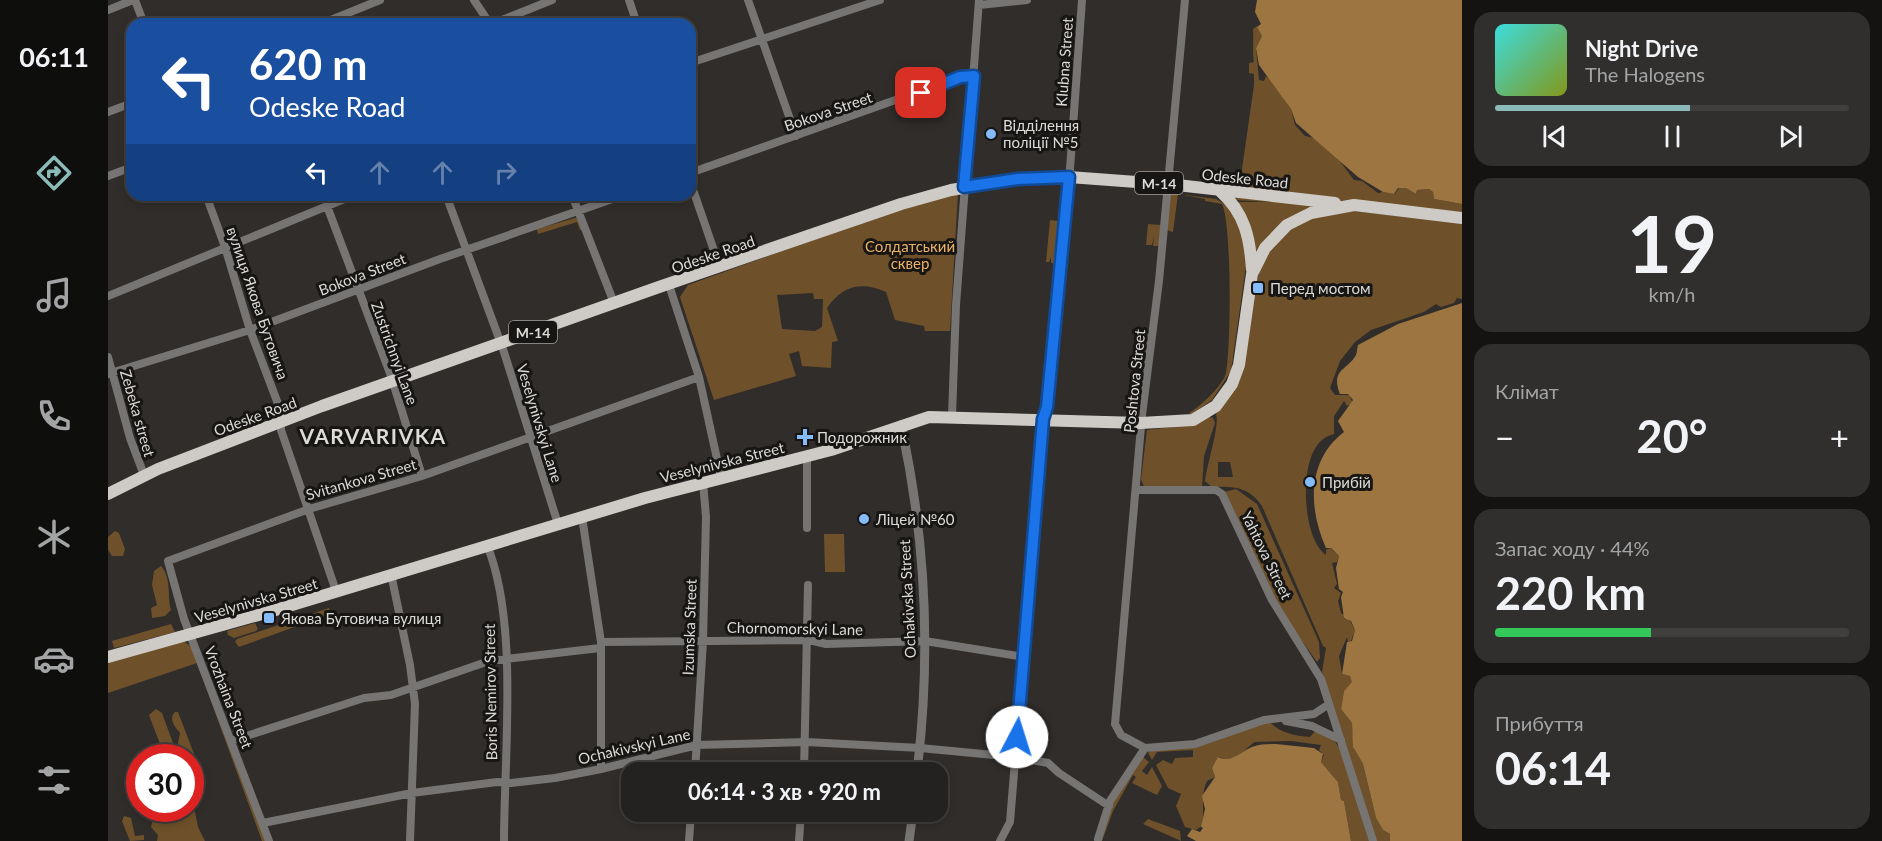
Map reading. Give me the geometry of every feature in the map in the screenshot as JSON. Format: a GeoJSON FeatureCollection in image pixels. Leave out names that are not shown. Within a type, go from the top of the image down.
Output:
{"type":"FeatureCollection","features":[{"type":"Feature","properties":{"kind":"highway","name":"Odeske Road"},"geometry":{"type":"LineString","coordinates":[[108,494],[144,475],[393,381],[901,204],[964,187],[1018,179],[1069,177],[1166,184],[1354,205]]}},
{"type":"Feature","properties":{"kind":"highway"},"geometry":{"type":"LineString","coordinates":[[1220,191],[1240,214],[1248,232],[1252,274]]}},
{"type":"Feature","properties":{"kind":"highway","name":"М-14"},"geometry":{"type":"LineString","coordinates":[[1252,274],[1265,248],[1287,225],[1320,210],[1354,205],[1462,218]]}},
{"type":"Feature","properties":{"kind":"highway","name":"Veselynivska Street"},"geometry":{"type":"LineString","coordinates":[[108,657],[703,482],[807,457],[929,417],[1141,423],[1193,420],[1211,410],[1224,398],[1232,384],[1239,365],[1252,274]]}},
{"type":"Feature","properties":{"kind":"street"},"geometry":{"type":"LineString","coordinates":[[108,10],[134,0],[142,18]]}},
{"type":"Feature","properties":{"kind":"street"},"geometry":{"type":"LineString","coordinates":[[336,18],[380,0]]}},
{"type":"Feature","properties":{"kind":"street"},"geometry":{"type":"LineString","coordinates":[[474,0],[487,18]]}},
{"type":"Feature","properties":{"kind":"street"},"geometry":{"type":"LineString","coordinates":[[506,18],[552,0]]}},
{"type":"Feature","properties":{"kind":"street"},"geometry":{"type":"LineString","coordinates":[[629,0],[636,18]]}},
{"type":"Feature","properties":{"kind":"street"},"geometry":{"type":"LineString","coordinates":[[748,0],[796,136]]}},
{"type":"Feature","properties":{"kind":"street"},"geometry":{"type":"LineString","coordinates":[[696,61],[880,0]]}},
{"type":"Feature","properties":{"kind":"street"},"geometry":{"type":"LineString","coordinates":[[952,416],[964,187],[979,2],[1027,0]]}},
{"type":"Feature","properties":{"kind":"street","name":"Klubna Street"},"geometry":{"type":"LineString","coordinates":[[1000,841],[1010,822],[1043,419],[1047,407],[1069,177],[1082,0]]}},
{"type":"Feature","properties":{"kind":"street","name":"Poshtova Street"},"geometry":{"type":"LineString","coordinates":[[1145,748],[1121,735],[1115,724],[1141,423],[1159,281],[1166,184],[1185,0]]}},
{"type":"Feature","properties":{"kind":"street","name":"Bokova Street"},"geometry":{"type":"LineString","coordinates":[[696,172],[960,77],[974,76]]}},
{"type":"Feature","properties":{"kind":"street"},"geometry":{"type":"LineString","coordinates":[[108,112],[126,105]]}},
{"type":"Feature","properties":{"kind":"street"},"geometry":{"type":"LineString","coordinates":[[108,176],[126,169]]}},
{"type":"Feature","properties":{"kind":"street"},"geometry":{"type":"LineString","coordinates":[[696,198],[720,267]]}},
{"type":"Feature","properties":{"kind":"street","name":"вулиця Якова Бутовича"},"geometry":{"type":"LineString","coordinates":[[208,201],[225,247],[250,330],[280,409],[280,424],[336,591]]}},
{"type":"Feature","properties":{"kind":"street"},"geometry":{"type":"LineString","coordinates":[[108,296],[339,201]]}},
{"type":"Feature","properties":{"kind":"street","name":"Veselynivskyi Lane"},"geometry":{"type":"LineString","coordinates":[[448,201],[530,428],[529,436],[558,524]]}},
{"type":"Feature","properties":{"kind":"street"},"geometry":{"type":"LineString","coordinates":[[574,201],[614,303]]}},
{"type":"Feature","properties":{"kind":"street","name":"Bokova Street"},"geometry":{"type":"LineString","coordinates":[[110,374],[250,330],[466,250],[609,201]]}},
{"type":"Feature","properties":{"kind":"street","name":"Zustrichnyi Lane"},"geometry":{"type":"LineString","coordinates":[[327,206],[393,381],[422,476]]}},
{"type":"Feature","properties":{"kind":"street"},"geometry":{"type":"LineString","coordinates":[[669,285],[699,376],[721,477]]}},
{"type":"Feature","properties":{"kind":"street","name":"Zebeka street"},"geometry":{"type":"LineString","coordinates":[[108,357],[110,374],[144,475]]}},
{"type":"Feature","properties":{"kind":"street","name":"Svitankova Street"},"geometry":{"type":"LineString","coordinates":[[168,561],[309,508],[422,476],[699,376]]}},
{"type":"Feature","properties":{"kind":"street","name":"Ochakivska Street"},"geometry":{"type":"LineString","coordinates":[[901,425],[917,518],[926,641],[926,686],[918,762]]}},
{"type":"Feature","properties":{"kind":"street"},"geometry":{"type":"LineString","coordinates":[[807,457],[807,528]]}},
{"type":"Feature","properties":{"kind":"street","name":"Izumska Street"},"geometry":{"type":"LineString","coordinates":[[696,762],[703,641],[706,517],[703,482]]}},
{"type":"Feature","properties":{"kind":"street","name":"Yahtova Street"},"geometry":{"type":"LineString","coordinates":[[1136,490],[1219,491],[1270,597],[1316,668],[1373,841]]}},
{"type":"Feature","properties":{"kind":"street"},"geometry":{"type":"LineString","coordinates":[[582,517],[600,645],[601,769]]}},
{"type":"Feature","properties":{"kind":"street","name":"Boris Nemirov Street"},"geometry":{"type":"LineString","coordinates":[[487,545],[503,614],[507,659],[504,841]]}},
{"type":"Feature","properties":{"kind":"street","name":"Vrozhaina Street"},"geometry":{"type":"LineString","coordinates":[[168,561],[173,585],[190,634],[269,841]]}},
{"type":"Feature","properties":{"kind":"street"},"geometry":{"type":"LineString","coordinates":[[391,574],[414,687],[416,725],[410,841]]}},
{"type":"Feature","properties":{"kind":"street"},"geometry":{"type":"LineString","coordinates":[[805,762],[809,640],[808,585]]}},
{"type":"Feature","properties":{"kind":"street","name":"Chornomorskyi Lane"},"geometry":{"type":"LineString","coordinates":[[231,741],[364,698],[382,697],[489,661],[646,640],[658,644],[703,641],[809,640],[826,644],[926,641],[1024,657]]}},
{"type":"Feature","properties":{"kind":"street"},"geometry":{"type":"LineString","coordinates":[[1098,839],[1109,806],[1145,748],[1195,744],[1264,720],[1314,714],[1329,704]]}},
{"type":"Feature","properties":{"kind":"street"},"geometry":{"type":"LineString","coordinates":[[1278,720],[1312,726],[1341,740]]}},
{"type":"Feature","properties":{"kind":"street","name":"Ochakivskyi Lane"},"geometry":{"type":"LineString","coordinates":[[263,823],[412,794],[555,778],[697,745],[807,742],[920,748],[1015,757],[1048,763],[1059,773],[1109,806]]}},
{"type":"Feature","properties":{"kind":"street"},"geometry":{"type":"LineString","coordinates":[[689,841],[690,822]]}},
{"type":"Feature","properties":{"kind":"street"},"geometry":{"type":"LineString","coordinates":[[799,841],[800,822]]}},
{"type":"Feature","properties":{"kind":"street"},"geometry":{"type":"LineString","coordinates":[[909,841],[912,822]]}},
{"type":"Feature","properties":{"kind":"green space"},"geometry":{"type":"Polygon","coordinates":[[[1257,26],[1262,36],[1256,48],[1259,80],[1264,81],[1266,76],[1273,82],[1291,109],[1295,125],[1305,136],[1315,138],[1339,160],[1354,180],[1362,181],[1378,193],[1395,194],[1399,188],[1406,188],[1416,194],[1417,190],[1429,189],[1433,192],[1434,199],[1462,204],[1462,214],[1239,190],[1254,85],[1254,74],[1249,73],[1249,63],[1254,62],[1253,29],[1257,26]]]}},
{"type":"Feature","properties":{"kind":"green space","name":"Солдатський сквер"},"geometry":{"type":"Polygon","coordinates":[[[958,193],[950,331],[925,331],[924,326],[895,320],[886,292],[860,286],[846,290],[827,308],[838,341],[832,342],[831,368],[802,366],[799,351],[789,354],[796,376],[714,400],[680,297],[688,285],[870,219],[958,193]],[[813,293],[777,295],[782,329],[815,331],[822,327],[823,299],[814,299],[813,293]]]}},
{"type":"Feature","properties":{"kind":"green space"},"geometry":{"type":"Polygon","coordinates":[[[1170,193],[1178,194],[1173,232],[1166,228],[1170,193]]]}},
{"type":"Feature","properties":{"kind":"green space"},"geometry":{"type":"Polygon","coordinates":[[[1179,194],[1216,199],[1225,204],[1240,224],[1247,259],[1231,371],[1212,400],[1191,415],[1189,413],[1211,395],[1226,373],[1230,314],[1228,235],[1222,204],[1179,194]]]}},
{"type":"Feature","properties":{"kind":"green space"},"geometry":{"type":"Polygon","coordinates":[[[1230,197],[1329,205],[1297,204],[1319,206],[1261,245],[1255,255],[1233,202],[1270,202],[1232,200],[1230,197]]]}},
{"type":"Feature","properties":{"kind":"green space"},"geometry":{"type":"Polygon","coordinates":[[[1335,209],[1462,223],[1462,299],[1457,298],[1454,303],[1441,307],[1436,304],[1424,312],[1371,330],[1355,342],[1340,361],[1330,388],[1335,395],[1349,395],[1353,403],[1347,406],[1344,401],[1334,416],[1334,434],[1323,439],[1314,450],[1306,481],[1308,517],[1312,533],[1318,546],[1326,555],[1326,550],[1330,548],[1339,556],[1337,562],[1332,563],[1337,584],[1334,588],[1341,593],[1338,601],[1341,613],[1345,615],[1344,619],[1349,619],[1355,630],[1351,641],[1348,642],[1347,637],[1339,656],[1342,674],[1350,676],[1353,682],[1344,691],[1341,709],[1352,723],[1354,749],[1363,764],[1376,818],[1383,830],[1390,834],[1390,841],[1376,841],[1322,672],[1326,648],[1323,646],[1262,506],[1246,491],[1212,487],[1205,481],[1215,436],[1216,414],[1224,404],[1264,255],[1290,228],[1335,209]],[[1218,462],[1218,477],[1233,477],[1230,462],[1218,462]]]}},
{"type":"Feature","properties":{"kind":"green space"},"geometry":{"type":"Polygon","coordinates":[[[578,218],[583,229],[580,230],[577,222],[538,234],[537,229],[578,218]]]}},
{"type":"Feature","properties":{"kind":"green space"},"geometry":{"type":"Polygon","coordinates":[[[1050,220],[1058,221],[1056,264],[1051,263],[1051,257],[1049,262],[1046,262],[1050,220]]]}},
{"type":"Feature","properties":{"kind":"green space"},"geometry":{"type":"Polygon","coordinates":[[[1148,224],[1161,225],[1159,246],[1153,246],[1154,236],[1152,245],[1146,245],[1148,224]]]}},
{"type":"Feature","properties":{"kind":"green space"},"geometry":{"type":"Polygon","coordinates":[[[1138,332],[1141,333],[1143,358],[1143,333],[1148,333],[1147,371],[1143,370],[1143,365],[1142,370],[1135,369],[1136,355],[1139,355],[1138,332]]]}},
{"type":"Feature","properties":{"kind":"green space"},"geometry":{"type":"Polygon","coordinates":[[[1209,417],[1213,418],[1215,423],[1204,456],[1202,487],[1144,487],[1141,479],[1147,430],[1190,425],[1209,417]]]}},
{"type":"Feature","properties":{"kind":"green space"},"geometry":{"type":"Polygon","coordinates":[[[1236,489],[1257,504],[1319,642],[1320,658],[1317,662],[1282,613],[1224,492],[1236,489]]]}},
{"type":"Feature","properties":{"kind":"green space"},"geometry":{"type":"Polygon","coordinates":[[[115,531],[119,533],[125,549],[123,556],[112,556],[108,550],[108,537],[115,531]]]}},
{"type":"Feature","properties":{"kind":"green space"},"geometry":{"type":"Polygon","coordinates":[[[824,534],[844,534],[845,572],[825,572],[824,534]]]}},
{"type":"Feature","properties":{"kind":"green space"},"geometry":{"type":"Polygon","coordinates":[[[161,566],[167,576],[171,610],[165,616],[152,618],[151,608],[157,605],[152,585],[154,571],[161,566]]]}},
{"type":"Feature","properties":{"kind":"green space"},"geometry":{"type":"Polygon","coordinates":[[[317,581],[319,589],[206,623],[203,614],[317,581]]]}},
{"type":"Feature","properties":{"kind":"green space"},"geometry":{"type":"Polygon","coordinates":[[[329,608],[331,614],[239,647],[235,642],[237,639],[329,608]]]}},
{"type":"Feature","properties":{"kind":"green space"},"geometry":{"type":"Polygon","coordinates":[[[255,623],[258,629],[256,631],[234,638],[228,635],[227,631],[255,623]]]}},
{"type":"Feature","properties":{"kind":"green space"},"geometry":{"type":"Polygon","coordinates":[[[171,624],[175,632],[114,648],[112,641],[171,624]]]}},
{"type":"Feature","properties":{"kind":"green space"},"geometry":{"type":"Polygon","coordinates":[[[183,641],[192,647],[267,841],[262,841],[197,663],[108,693],[108,662],[183,641]]]}},
{"type":"Feature","properties":{"kind":"green space"},"geometry":{"type":"Polygon","coordinates":[[[156,709],[162,713],[173,744],[160,744],[149,715],[156,709]]]}},
{"type":"Feature","properties":{"kind":"green space"},"geometry":{"type":"Polygon","coordinates":[[[178,712],[190,744],[178,744],[180,733],[174,726],[173,715],[178,712]]]}},
{"type":"Feature","properties":{"kind":"green space"},"geometry":{"type":"Polygon","coordinates":[[[1269,721],[1282,731],[1310,737],[1315,731],[1334,740],[1340,749],[1369,841],[1351,841],[1344,801],[1341,800],[1338,782],[1321,762],[1324,755],[1319,750],[1321,745],[1291,741],[1255,742],[1236,757],[1225,759],[1219,757],[1212,768],[1215,777],[1207,781],[1205,787],[1202,826],[1196,830],[1185,827],[1176,806],[1181,794],[1168,788],[1156,765],[1163,760],[1172,764],[1175,758],[1193,757],[1193,750],[1157,752],[1152,760],[1148,753],[1151,750],[1184,747],[1269,721]]]}},
{"type":"Feature","properties":{"kind":"green space"},"geometry":{"type":"Polygon","coordinates":[[[1143,757],[1149,762],[1142,771],[1147,775],[1152,767],[1162,786],[1157,795],[1132,783],[1136,777],[1133,775],[1113,811],[1102,841],[1099,841],[1111,802],[1143,757]]]}},
{"type":"Feature","properties":{"kind":"green space"},"geometry":{"type":"Polygon","coordinates":[[[124,816],[126,817],[126,822],[132,822],[135,836],[144,835],[144,840],[130,841],[122,821],[124,816]]]}},
{"type":"Feature","properties":{"kind":"green space"},"geometry":{"type":"Polygon","coordinates":[[[1148,819],[1180,831],[1181,841],[1143,824],[1148,819]]]}},
{"type":"Feature","properties":{"kind":"green space"},"geometry":{"type":"Polygon","coordinates":[[[152,822],[197,822],[205,841],[157,841],[158,835],[151,827],[152,822]]]}},
{"type":"Feature","properties":{"kind":"shaded area"},"geometry":{"type":"Polygon","coordinates":[[[1257,0],[1462,0],[1462,204],[1434,199],[1433,192],[1429,189],[1417,190],[1416,194],[1406,188],[1398,188],[1394,194],[1383,192],[1358,177],[1296,123],[1291,109],[1259,65],[1256,48],[1262,36],[1257,27],[1261,24],[1255,12],[1257,0]]]}},
{"type":"Feature","properties":{"kind":"shaded area"},"geometry":{"type":"Polygon","coordinates":[[[1462,303],[1462,841],[1390,841],[1390,834],[1383,830],[1376,818],[1363,764],[1353,747],[1352,723],[1341,709],[1344,691],[1352,682],[1350,676],[1342,674],[1347,642],[1352,641],[1355,630],[1351,621],[1344,618],[1341,597],[1343,592],[1339,589],[1336,568],[1339,556],[1331,548],[1326,548],[1320,533],[1314,501],[1314,485],[1323,456],[1344,432],[1338,421],[1353,400],[1348,394],[1340,394],[1337,379],[1341,371],[1353,360],[1358,345],[1398,324],[1462,303]]]}},
{"type":"Feature","properties":{"kind":"shaded area"},"geometry":{"type":"Polygon","coordinates":[[[1276,744],[1314,748],[1323,754],[1321,762],[1338,782],[1351,841],[1196,841],[1187,836],[1192,829],[1200,832],[1203,828],[1201,827],[1205,809],[1202,796],[1215,777],[1212,768],[1218,757],[1228,759],[1255,746],[1276,744]]]}},
{"type":"Feature","properties":{"kind":"place","name":"Відділення поліції №5"},"geometry":{"type":"Point","coordinates":[991,134]}},
{"type":"Feature","properties":{"kind":"place","name":"Перед мостом"},"geometry":{"type":"Point","coordinates":[1258,288]}},
{"type":"Feature","properties":{"kind":"place","name":"Подорожник"},"geometry":{"type":"Point","coordinates":[805,437]}},
{"type":"Feature","properties":{"kind":"place","name":"Прибій"},"geometry":{"type":"Point","coordinates":[1310,482]}},
{"type":"Feature","properties":{"kind":"place","name":"Ліцей №60"},"geometry":{"type":"Point","coordinates":[864,519]}},
{"type":"Feature","properties":{"kind":"place","name":"Якова Бутовича вулиця"},"geometry":{"type":"Point","coordinates":[269,618]}},
{"type":"Feature","properties":{"kind":"district","name":"VARVARIVKA"},"geometry":{"type":"Point","coordinates":[373,435]}},
{"type":"Feature","properties":{"kind":"route"},"geometry":{"type":"LineString","coordinates":[[921,93],[960,77],[974,76],[964,187],[1018,179],[1069,177],[1047,407],[1043,419],[1017,737]]}}]}
